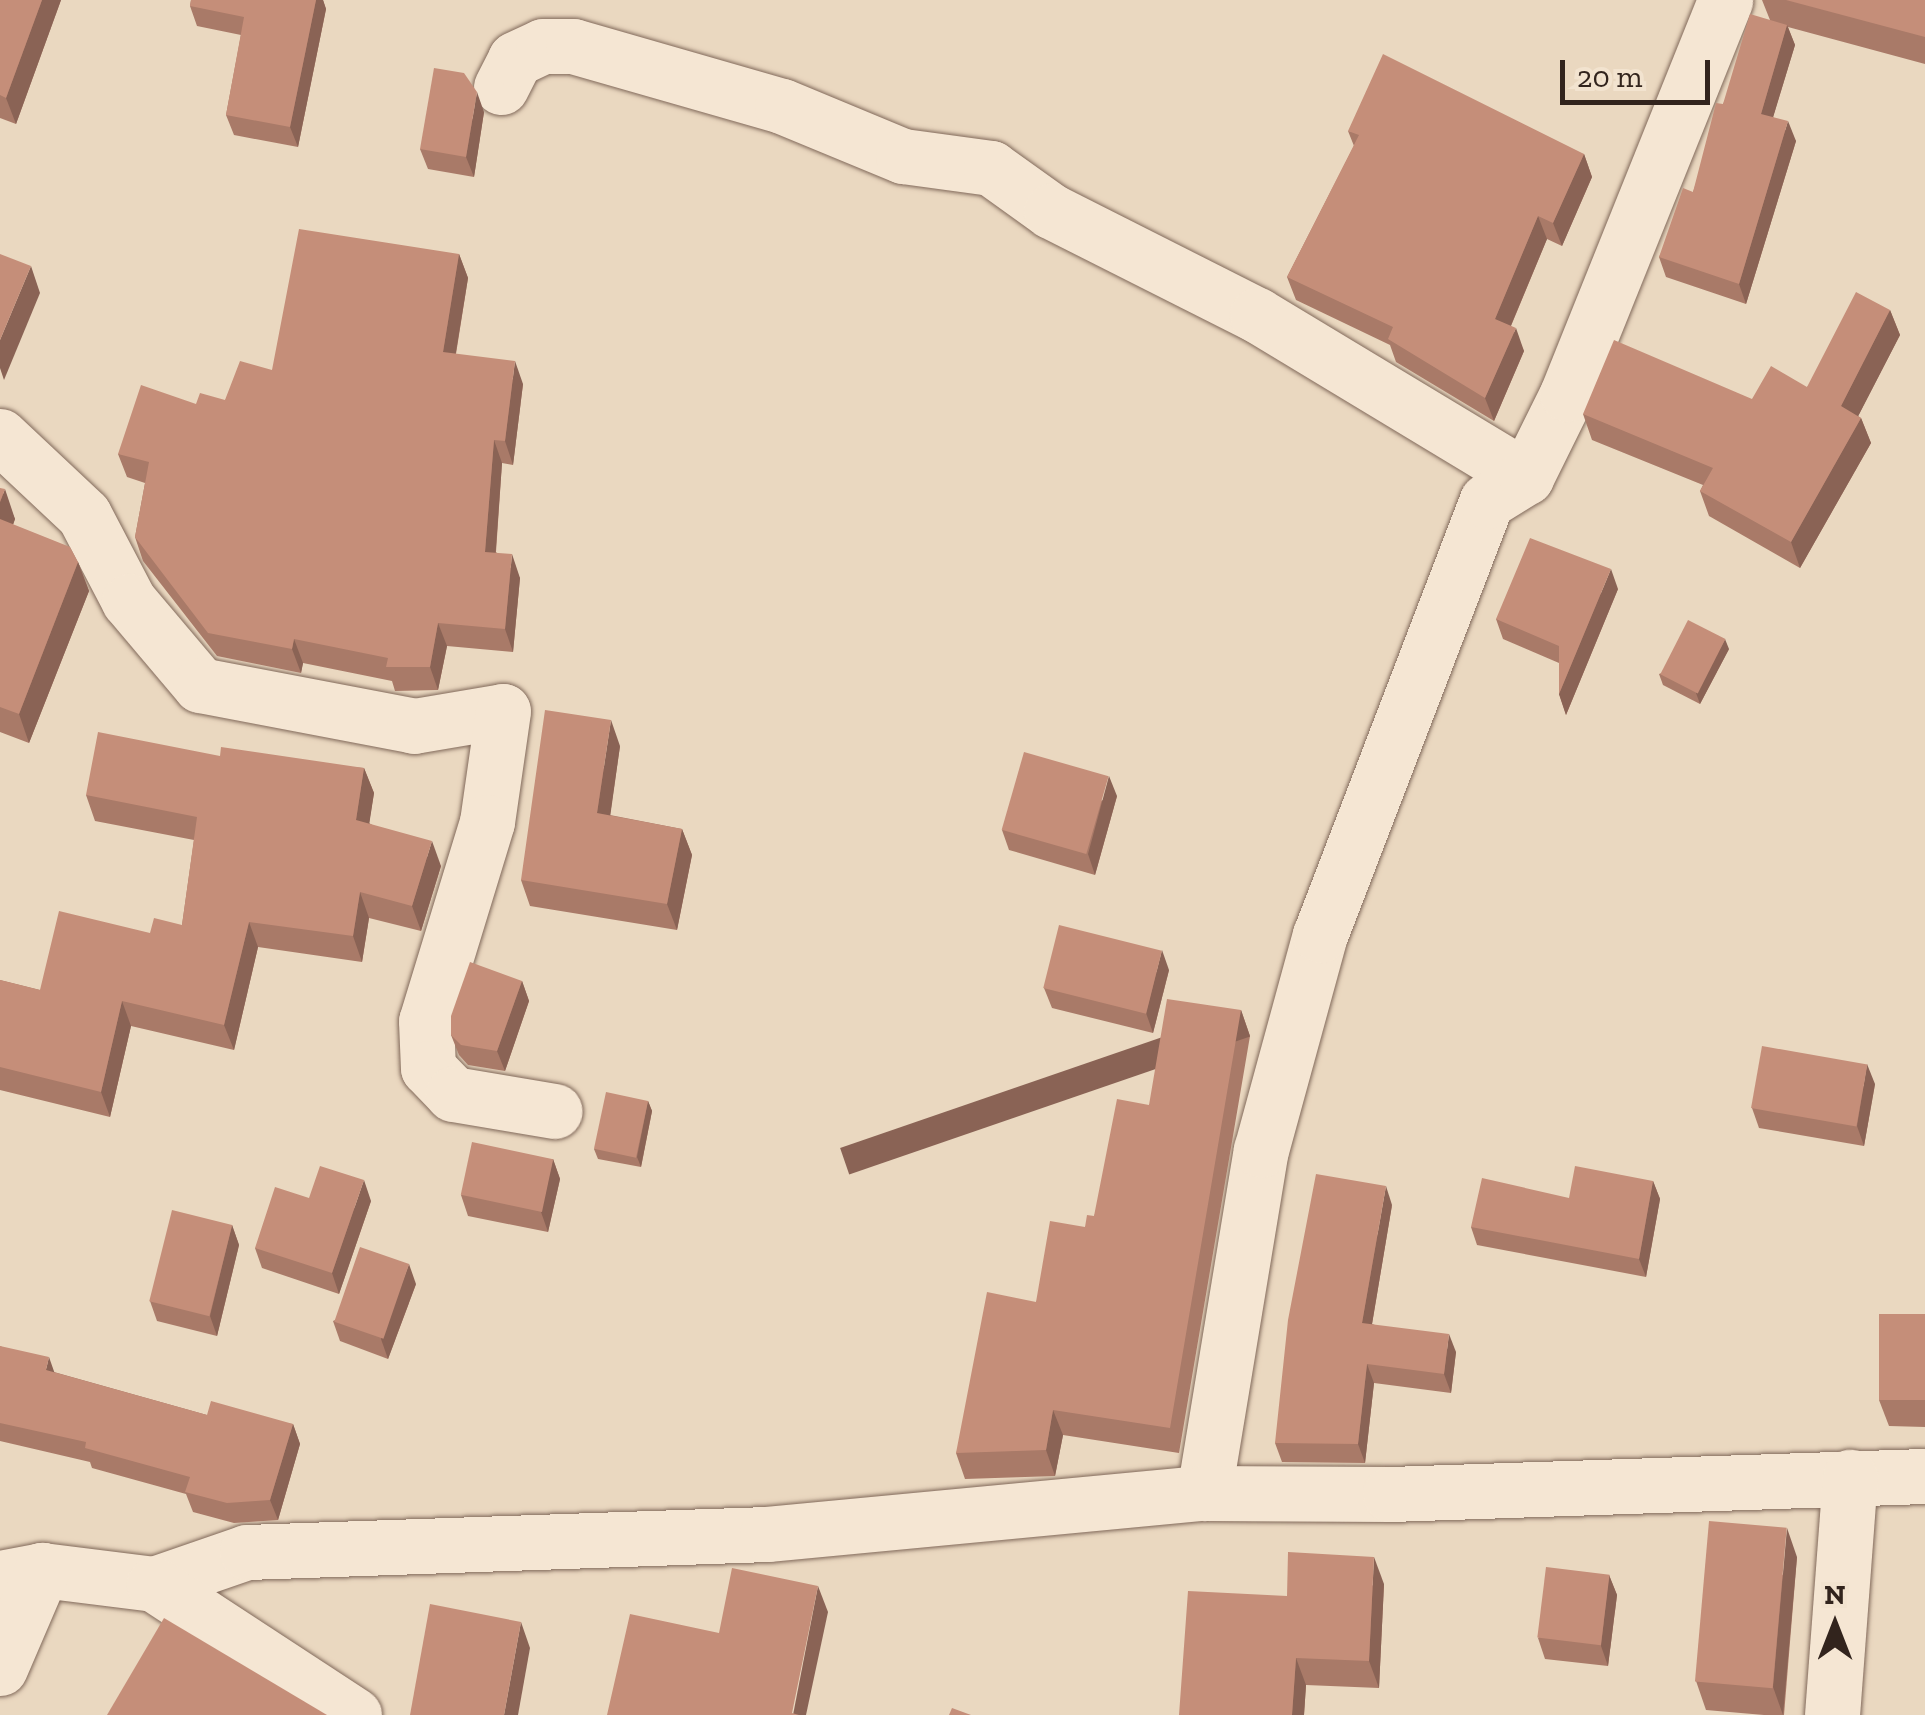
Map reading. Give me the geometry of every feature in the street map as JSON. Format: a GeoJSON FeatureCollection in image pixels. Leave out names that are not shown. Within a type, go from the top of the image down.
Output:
{"type":"FeatureCollection","features":[{"type":"Feature","properties":{"kind":"street"},"geometry":{"type":"LineString","coordinates":[[1204,1494],[1261,1150],[1320,935],[1488,501],[1526,477],[1566,394],[1725,0]]}},
{"type":"Feature","properties":{"kind":"street"},"geometry":{"type":"LineString","coordinates":[[501,87],[515,59],[543,46],[574,46],[782,106],[904,156],[991,168],[1051,211],[1258,315],[1526,477]]}},
{"type":"Feature","properties":{"kind":"street"},"geometry":{"type":"LineString","coordinates":[[0,436],[84,515],[128,601],[200,685],[414,726],[504,711],[487,822],[426,1022],[428,1068],[454,1094],[555,1111]]}},
{"type":"Feature","properties":{"kind":"street"},"geometry":{"type":"LineString","coordinates":[[0,1668],[21,1574],[154,1584],[247,1552],[767,1534],[1204,1494],[1390,1494],[1925,1476]]}},
{"type":"Feature","properties":{"kind":"street"},"geometry":{"type":"LineString","coordinates":[[1832,1715],[1850,1477]]}},
{"type":"Feature","properties":{"kind":"street"},"geometry":{"type":"LineString","coordinates":[[154,1584],[354,1715]]}},
{"type":"Feature","properties":{"kind":"building"},"geometry":{"type":"Polygon","coordinates":[[[0,0],[42,0],[6,98],[0,95],[0,0]]]}},
{"type":"Feature","properties":{"kind":"building"},"geometry":{"type":"Polygon","coordinates":[[[191,0],[316,0],[290,127],[226,115],[244,17],[190,6],[191,0]]]}},
{"type":"Feature","properties":{"kind":"building"},"geometry":{"type":"Polygon","coordinates":[[[1786,0],[1925,0],[1925,37],[1786,0]]]}},
{"type":"Feature","properties":{"kind":"building"},"geometry":{"type":"Polygon","coordinates":[[[1750,14],[1787,25],[1761,114],[1788,121],[1739,284],[1659,257],[1683,188],[1693,192],[1716,103],[1723,104],[1750,14]]]}},
{"type":"Feature","properties":{"kind":"building"},"geometry":{"type":"Polygon","coordinates":[[[1383,54],[1584,154],[1553,223],[1538,216],[1495,319],[1516,328],[1485,398],[1388,339],[1393,327],[1287,277],[1359,135],[1348,131],[1383,54]]]}},
{"type":"Feature","properties":{"kind":"building"},"geometry":{"type":"Polygon","coordinates":[[[434,68],[464,73],[477,92],[466,157],[420,149],[434,68]]]}},
{"type":"Feature","properties":{"kind":"building"},"geometry":{"type":"Polygon","coordinates":[[[299,229],[459,254],[443,352],[515,361],[505,441],[494,440],[485,552],[512,554],[505,629],[438,623],[430,667],[386,667],[388,658],[294,639],[292,649],[208,633],[135,537],[149,462],[118,454],[141,385],[196,404],[200,393],[225,400],[240,361],[272,370],[299,229]]]}},
{"type":"Feature","properties":{"kind":"building"},"geometry":{"type":"Polygon","coordinates":[[[0,254],[31,266],[0,340],[0,254]]]}},
{"type":"Feature","properties":{"kind":"building"},"geometry":{"type":"Polygon","coordinates":[[[1856,292],[1890,310],[1841,406],[1861,418],[1791,542],[1700,491],[1713,468],[1583,414],[1614,340],[1752,399],[1771,366],[1807,387],[1856,292]]]}},
{"type":"Feature","properties":{"kind":"building"},"geometry":{"type":"Polygon","coordinates":[[[0,519],[70,547],[78,562],[19,714],[0,707],[0,519]]]}},
{"type":"Feature","properties":{"kind":"building"},"geometry":{"type":"Polygon","coordinates":[[[1530,538],[1611,569],[1559,694],[1559,646],[1496,619],[1530,538]]]}},
{"type":"Feature","properties":{"kind":"building"},"geometry":{"type":"Polygon","coordinates":[[[1688,620],[1725,639],[1698,693],[1660,674],[1688,620]]]}},
{"type":"Feature","properties":{"kind":"building"},"geometry":{"type":"Polygon","coordinates":[[[545,710],[611,720],[597,813],[682,829],[667,904],[521,880],[545,710]]]}},
{"type":"Feature","properties":{"kind":"building"},"geometry":{"type":"Polygon","coordinates":[[[98,732],[220,756],[221,747],[364,768],[356,820],[432,841],[412,906],[360,892],[353,936],[249,922],[224,1025],[122,1001],[101,1092],[0,1067],[0,980],[40,990],[59,911],[150,933],[154,918],[182,925],[197,817],[86,795],[98,732]]]}},
{"type":"Feature","properties":{"kind":"building"},"geometry":{"type":"Polygon","coordinates":[[[1024,752],[1109,776],[1086,854],[1002,830],[1024,752]]]}},
{"type":"Feature","properties":{"kind":"building"},"geometry":{"type":"Polygon","coordinates":[[[1059,925],[1162,951],[1146,1014],[1043,988],[1059,925]]]}},
{"type":"Feature","properties":{"kind":"building"},"geometry":{"type":"Polygon","coordinates":[[[470,962],[522,981],[497,1051],[461,1045],[451,1035],[451,1016],[470,962]]]}},
{"type":"Feature","properties":{"kind":"building"},"geometry":{"type":"Polygon","coordinates":[[[1167,999],[1241,1010],[1170,1428],[1053,1410],[1046,1450],[956,1453],[987,1292],[1036,1302],[1050,1221],[1085,1227],[1087,1215],[1094,1216],[1117,1099],[1149,1105],[1167,999]]]}},
{"type":"Feature","properties":{"kind":"building"},"geometry":{"type":"Polygon","coordinates":[[[1762,1046],[1867,1065],[1856,1127],[1751,1108],[1762,1046]]]}},
{"type":"Feature","properties":{"kind":"building"},"geometry":{"type":"Polygon","coordinates":[[[606,1092],[648,1101],[636,1158],[594,1149],[606,1092]]]}},
{"type":"Feature","properties":{"kind":"building"},"geometry":{"type":"Polygon","coordinates":[[[472,1142],[553,1159],[542,1212],[461,1195],[472,1142]]]}},
{"type":"Feature","properties":{"kind":"building"},"geometry":{"type":"Polygon","coordinates":[[[320,1166],[364,1180],[332,1273],[255,1248],[275,1187],[309,1198],[320,1166]]]}},
{"type":"Feature","properties":{"kind":"building"},"geometry":{"type":"Polygon","coordinates":[[[1575,1166],[1653,1181],[1639,1259],[1471,1227],[1482,1178],[1569,1198],[1575,1166]]]}},
{"type":"Feature","properties":{"kind":"building"},"geometry":{"type":"Polygon","coordinates":[[[1316,1174],[1386,1186],[1362,1323],[1449,1334],[1444,1374],[1367,1364],[1358,1444],[1275,1443],[1288,1320],[1316,1174]]]}},
{"type":"Feature","properties":{"kind":"building"},"geometry":{"type":"Polygon","coordinates":[[[172,1210],[232,1225],[209,1316],[149,1301],[172,1210]]]}},
{"type":"Feature","properties":{"kind":"building"},"geometry":{"type":"Polygon","coordinates":[[[360,1247],[409,1264],[383,1339],[334,1322],[360,1247]]]}},
{"type":"Feature","properties":{"kind":"building"},"geometry":{"type":"Polygon","coordinates":[[[1879,1314],[1925,1314],[1925,1400],[1879,1400],[1879,1314]]]}},
{"type":"Feature","properties":{"kind":"building"},"geometry":{"type":"Polygon","coordinates":[[[0,1346],[49,1357],[46,1370],[207,1415],[211,1401],[293,1424],[270,1500],[227,1503],[185,1492],[190,1477],[85,1448],[86,1442],[0,1423],[0,1346]]]}},
{"type":"Feature","properties":{"kind":"building"},"geometry":{"type":"Polygon","coordinates":[[[1709,1521],[1787,1528],[1773,1688],[1695,1681],[1709,1521]]]}},
{"type":"Feature","properties":{"kind":"building"},"geometry":{"type":"Polygon","coordinates":[[[1288,1552],[1374,1557],[1369,1661],[1296,1658],[1292,1715],[1179,1715],[1188,1591],[1287,1596],[1288,1552]]]}},
{"type":"Feature","properties":{"kind":"building"},"geometry":{"type":"Polygon","coordinates":[[[1546,1567],[1610,1575],[1601,1645],[1537,1637],[1546,1567]]]}},
{"type":"Feature","properties":{"kind":"building"},"geometry":{"type":"Polygon","coordinates":[[[732,1568],[818,1586],[792,1713],[799,1715],[607,1715],[630,1614],[719,1633],[732,1568]]]}},
{"type":"Feature","properties":{"kind":"building"},"geometry":{"type":"Polygon","coordinates":[[[430,1604],[521,1622],[504,1715],[410,1715],[430,1604]]]}},
{"type":"Feature","properties":{"kind":"building"},"geometry":{"type":"Polygon","coordinates":[[[164,1618],[327,1715],[107,1715],[164,1618]]]}},
{"type":"Feature","properties":{"kind":"building"},"geometry":{"type":"Polygon","coordinates":[[[952,1708],[971,1715],[949,1715],[952,1708]]]}}]}
